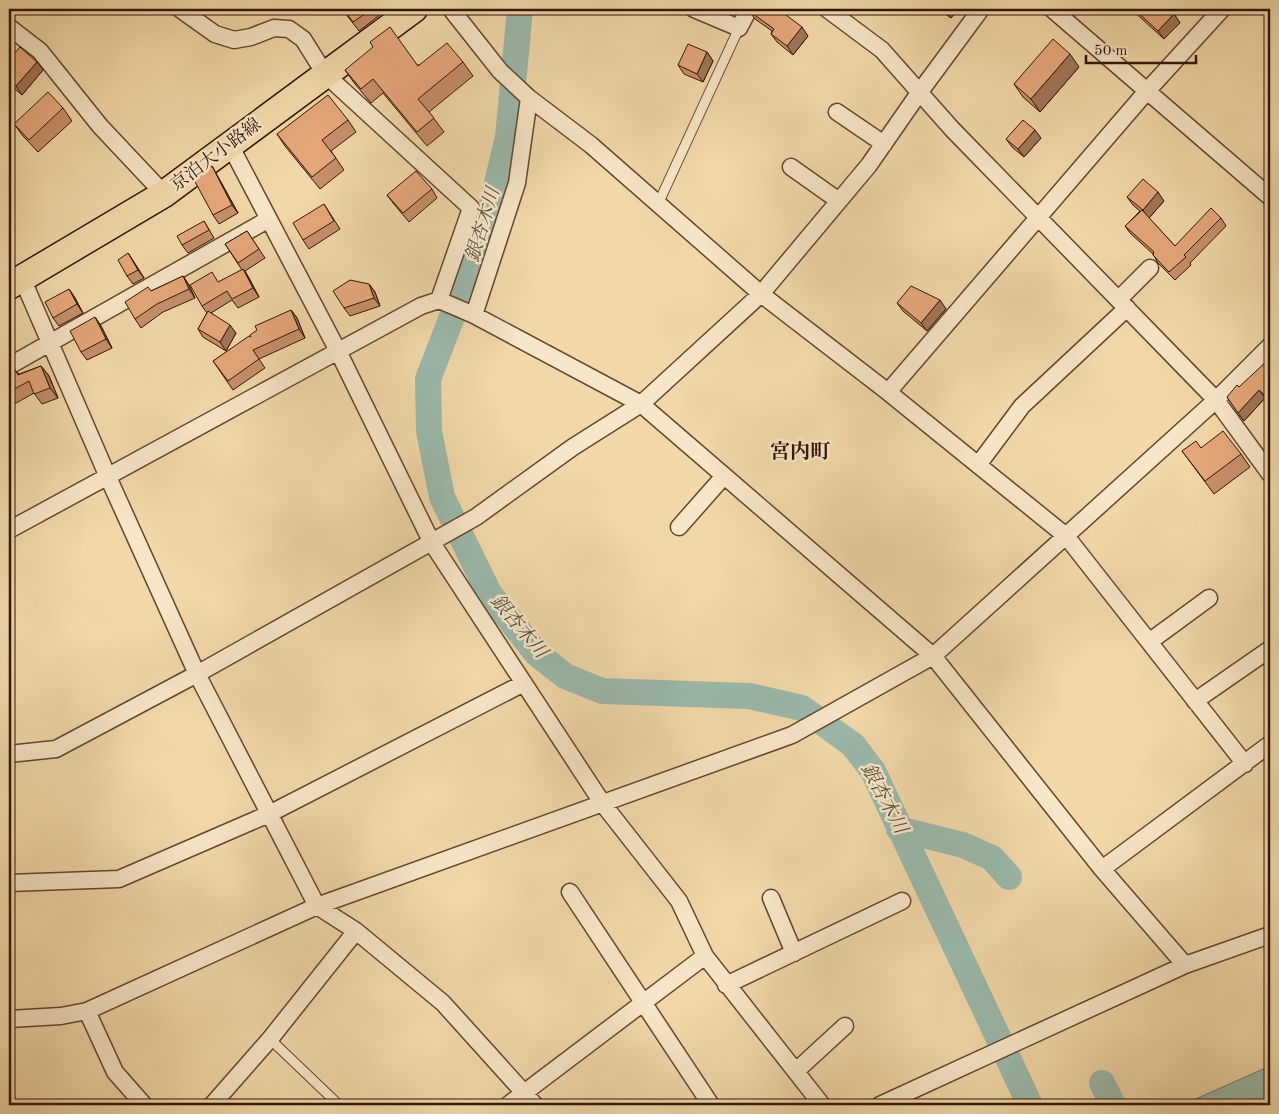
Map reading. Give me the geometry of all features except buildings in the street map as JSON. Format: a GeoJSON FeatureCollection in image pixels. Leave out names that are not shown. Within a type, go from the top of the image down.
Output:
{"type":"FeatureCollection","features":[{"type":"Feature","properties":{"kind":"main road","name":"京泊大小路線"},"geometry":{"type":"LineString","coordinates":[[15,282],[164,194],[414,9]]}},
{"type":"Feature","properties":{"kind":"street"},"geometry":{"type":"LineString","coordinates":[[180,9],[201,15],[215,34],[234,40],[251,37],[274,28],[289,29],[303,39],[325,74],[471,208],[439,300]]}},
{"type":"Feature","properties":{"kind":"street"},"geometry":{"type":"LineString","coordinates":[[450,9],[500,71],[526,96],[591,145],[761,294],[888,392],[1066,536],[1244,764]]}},
{"type":"Feature","properties":{"kind":"street"},"geometry":{"type":"LineString","coordinates":[[694,9],[739,28],[749,9]]}},
{"type":"Feature","properties":{"kind":"street"},"geometry":{"type":"LineString","coordinates":[[827,9],[882,50],[919,93],[1216,400],[1270,474]]}},
{"type":"Feature","properties":{"kind":"street"},"geometry":{"type":"LineString","coordinates":[[9,750],[56,750],[197,674],[476,517],[573,447],[641,404],[761,294],[884,144],[981,9]]}},
{"type":"Feature","properties":{"kind":"street"},"geometry":{"type":"LineString","coordinates":[[1052,9],[1270,197]]}},
{"type":"Feature","properties":{"kind":"street"},"geometry":{"type":"LineString","coordinates":[[888,392],[1146,91],[1222,9]]}},
{"type":"Feature","properties":{"kind":"street"},"geometry":{"type":"LineString","coordinates":[[9,27],[40,51],[100,126],[164,194]]}},
{"type":"Feature","properties":{"kind":"street"},"geometry":{"type":"LineString","coordinates":[[474,315],[517,183],[526,96]]}},
{"type":"Feature","properties":{"kind":"street"},"geometry":{"type":"LineString","coordinates":[[837,112],[884,144]]}},
{"type":"Feature","properties":{"kind":"street"},"geometry":{"type":"LineString","coordinates":[[230,145],[338,351],[432,543],[603,804],[679,901],[705,956],[822,1105]]}},
{"type":"Feature","properties":{"kind":"street"},"geometry":{"type":"LineString","coordinates":[[791,167],[839,201]]}},
{"type":"Feature","properties":{"kind":"street"},"geometry":{"type":"LineString","coordinates":[[9,366],[269,219]]}},
{"type":"Feature","properties":{"kind":"street"},"geometry":{"type":"LineString","coordinates":[[978,465],[1022,406],[1123,304],[1150,268]]}},
{"type":"Feature","properties":{"kind":"street"},"geometry":{"type":"LineString","coordinates":[[15,282],[50,343],[197,674],[317,906],[356,932],[443,1003],[536,1105]]}},
{"type":"Feature","properties":{"kind":"street"},"geometry":{"type":"LineString","coordinates":[[9,530],[421,306],[439,300],[474,315],[641,404],[933,656],[1102,869],[1185,965]]}},
{"type":"Feature","properties":{"kind":"street"},"geometry":{"type":"LineString","coordinates":[[9,1020],[61,1016],[87,1011],[317,906],[792,735],[837,712],[933,656],[1216,400],[1270,346]]}},
{"type":"Feature","properties":{"kind":"street"},"geometry":{"type":"LineString","coordinates":[[679,527],[724,476]]}},
{"type":"Feature","properties":{"kind":"street"},"geometry":{"type":"LineString","coordinates":[[1149,642],[1209,598]]}},
{"type":"Feature","properties":{"kind":"street"},"geometry":{"type":"LineString","coordinates":[[1195,701],[1270,649]]}},
{"type":"Feature","properties":{"kind":"street"},"geometry":{"type":"LineString","coordinates":[[9,883],[119,879],[269,814],[524,683]]}},
{"type":"Feature","properties":{"kind":"street"},"geometry":{"type":"LineString","coordinates":[[1102,869],[1270,744]]}},
{"type":"Feature","properties":{"kind":"street"},"geometry":{"type":"LineString","coordinates":[[570,892],[711,1105]]}},
{"type":"Feature","properties":{"kind":"street"},"geometry":{"type":"LineString","coordinates":[[771,898],[794,953]]}},
{"type":"Feature","properties":{"kind":"street"},"geometry":{"type":"LineString","coordinates":[[726,985],[902,901]]}},
{"type":"Feature","properties":{"kind":"street"},"geometry":{"type":"LineString","coordinates":[[212,1105],[270,1039],[356,932]]}},
{"type":"Feature","properties":{"kind":"street"},"geometry":{"type":"LineString","coordinates":[[880,1105],[1185,965],[1270,935]]}},
{"type":"Feature","properties":{"kind":"street"},"geometry":{"type":"LineString","coordinates":[[508,1105],[705,956]]}},
{"type":"Feature","properties":{"kind":"street"},"geometry":{"type":"LineString","coordinates":[[87,1011],[115,1072],[144,1105]]}},
{"type":"Feature","properties":{"kind":"street"},"geometry":{"type":"LineString","coordinates":[[796,1071],[845,1026]]}},
{"type":"Feature","properties":{"kind":"lane"},"geometry":{"type":"LineString","coordinates":[[658,204],[739,28]]}},
{"type":"Feature","properties":{"kind":"lane"},"geometry":{"type":"LineString","coordinates":[[270,1039],[339,1105]]}},
{"type":"Feature","properties":{"kind":"shaded area"},"geometry":{"type":"Polygon","coordinates":[[[1270,1066],[1270,1105],[1182,1105],[1270,1066]]]}},
{"type":"Feature","properties":{"kind":"waterway","name":"銀杏木川"},"geometry":{"type":"LineString","coordinates":[[520,9],[508,137],[486,229],[428,379],[429,431],[442,497],[489,593],[536,653],[565,676],[602,691],[749,696],[802,708],[853,745],[873,771],[1030,1105]]}},
{"type":"Feature","properties":{"kind":"waterway"},"geometry":{"type":"LineString","coordinates":[[899,829],[963,845],[992,858],[1009,877]]}},
{"type":"Feature","properties":{"kind":"waterway"},"geometry":{"type":"LineString","coordinates":[[1102,1083],[1113,1105]]}},
{"type":"Feature","properties":{"kind":"district","name":"宮内町"},"geometry":{"type":"Point","coordinates":[800,453]}}]}
